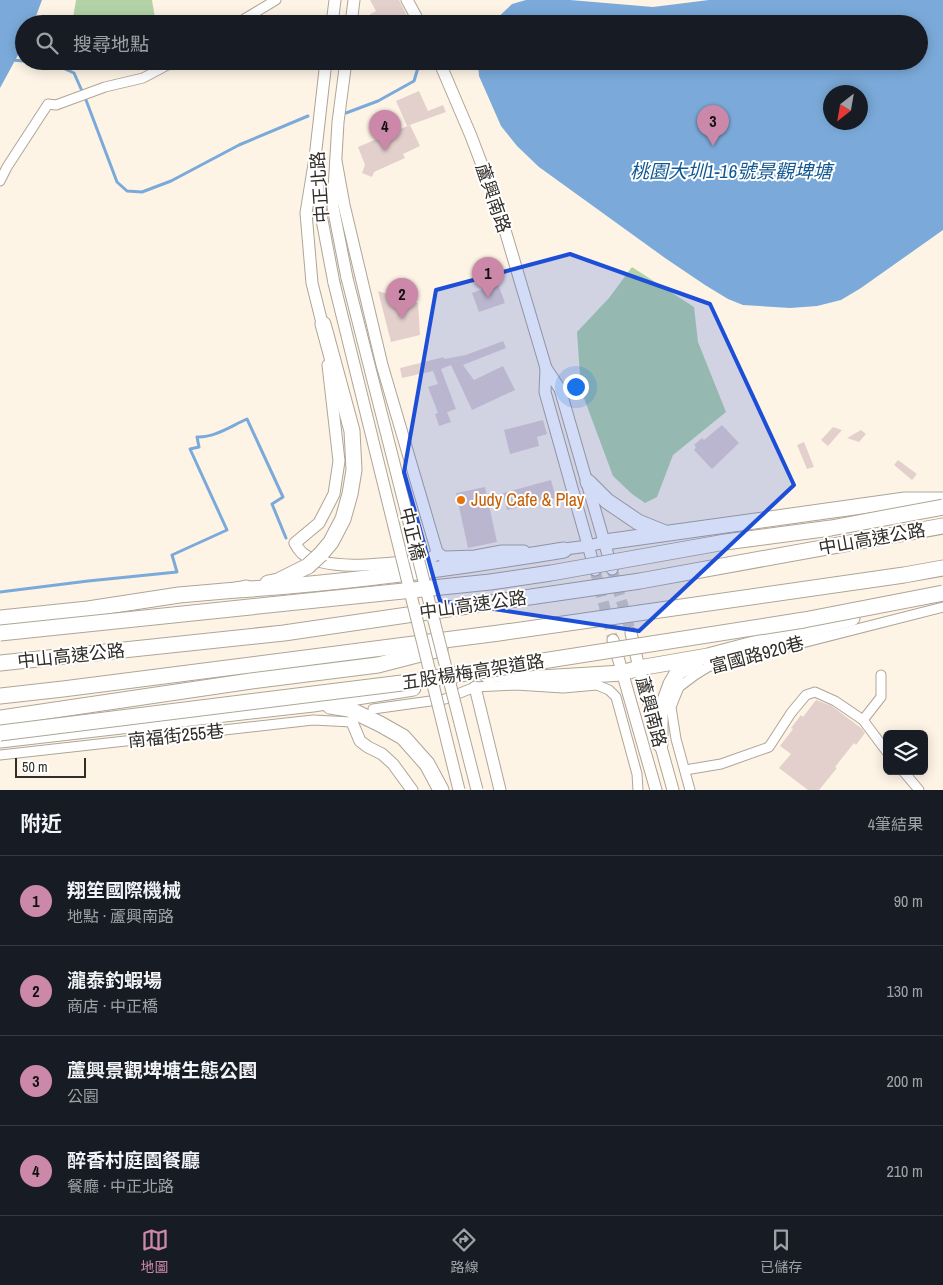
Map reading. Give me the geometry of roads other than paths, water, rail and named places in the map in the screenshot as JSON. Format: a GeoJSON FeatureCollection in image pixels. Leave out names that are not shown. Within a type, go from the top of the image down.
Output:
{"type":"FeatureCollection","features":[{"type":"Feature","properties":{"kind":"highway"},"geometry":{"type":"LineString","coordinates":[[236,590],[278,580],[308,566],[321,554],[344,519],[354,470],[352,431],[323,324]]}},
{"type":"Feature","properties":{"kind":"highway"},"geometry":{"type":"LineString","coordinates":[[588,482],[607,501],[638,522],[666,534]]}},
{"type":"Feature","properties":{"kind":"highway"},"geometry":{"type":"LineString","coordinates":[[605,542],[905,500],[943,500]]}},
{"type":"Feature","properties":{"kind":"highway"},"geometry":{"type":"LineString","coordinates":[[0,633],[551,574],[725,542],[832,528],[943,507]]}},
{"type":"Feature","properties":{"kind":"highway","name":"中山高速公路"},"geometry":{"type":"LineString","coordinates":[[0,663],[284,633],[640,581],[943,526]]}},
{"type":"Feature","properties":{"kind":"highway"},"geometry":{"type":"LineString","coordinates":[[0,618],[88,609],[179,596],[350,581],[564,550]]}},
{"type":"Feature","properties":{"kind":"highway","name":"中山高速公路"},"geometry":{"type":"LineString","coordinates":[[0,696],[499,633],[943,568]]}},
{"type":"Feature","properties":{"kind":"highway","name":"五股楊梅高架道路"},"geometry":{"type":"LineString","coordinates":[[0,733],[402,683],[804,620],[943,593]]}},
{"type":"Feature","properties":{"kind":"highway"},"geometry":{"type":"LineString","coordinates":[[0,740],[313,704],[496,674],[541,678],[622,673],[639,668],[708,656],[834,622],[943,598]]}},
{"type":"Feature","properties":{"kind":"highway"},"geometry":{"type":"LineString","coordinates":[[0,718],[251,681],[378,665],[499,633]]}},
{"type":"Feature","properties":{"kind":"highway"},"geometry":{"type":"LineString","coordinates":[[660,744],[660,714],[671,684],[678,672],[708,656]]}},
{"type":"Feature","properties":{"kind":"highway"},"geometry":{"type":"LineString","coordinates":[[313,704],[349,709],[403,737],[427,764],[441,790]]}},
{"type":"Feature","properties":{"kind":"street"},"geometry":{"type":"LineString","coordinates":[[251,15],[276,0]]}},
{"type":"Feature","properties":{"kind":"street"},"geometry":{"type":"LineString","coordinates":[[333,15],[335,0]]}},
{"type":"Feature","properties":{"kind":"street"},"geometry":{"type":"LineString","coordinates":[[352,15],[354,0]]}},
{"type":"Feature","properties":{"kind":"street"},"geometry":{"type":"LineString","coordinates":[[408,0],[416,15]]}},
{"type":"Feature","properties":{"kind":"street"},"geometry":{"type":"LineString","coordinates":[[0,180],[48,104],[56,105],[105,86],[143,78],[158,70]]}},
{"type":"Feature","properties":{"kind":"street","name":"中正北路"},"geometry":{"type":"LineString","coordinates":[[325,70],[315,158],[319,204],[334,283]]}},
{"type":"Feature","properties":{"kind":"street","name":"中正北路"},"geometry":{"type":"LineString","coordinates":[[345,70],[338,122],[333,207],[347,278]]}},
{"type":"Feature","properties":{"kind":"street","name":"蘆興南路"},"geometry":{"type":"LineString","coordinates":[[443,70],[471,136],[499,210],[546,368],[560,389],[612,569]]}},
{"type":"Feature","properties":{"kind":"street"},"geometry":{"type":"LineString","coordinates":[[315,158],[306,213],[312,283],[323,324],[339,461],[334,494],[319,523],[296,543],[300,551],[307,556],[326,563],[345,565],[429,559],[437,552]]}},
{"type":"Feature","properties":{"kind":"street"},"geometry":{"type":"LineString","coordinates":[[336,161],[344,205],[382,365],[437,552],[446,557],[475,556],[502,551],[564,550],[605,542]]}},
{"type":"Feature","properties":{"kind":"street","name":"中正橋"},"geometry":{"type":"LineString","coordinates":[[347,278],[477,790]]}},
{"type":"Feature","properties":{"kind":"street","name":"中正橋"},"geometry":{"type":"LineString","coordinates":[[334,283],[459,790]]}},
{"type":"Feature","properties":{"kind":"street","name":"蘆興南路"},"geometry":{"type":"LineString","coordinates":[[546,368],[545,392],[595,570]]}},
{"type":"Feature","properties":{"kind":"street","name":"富國路920巷"},"geometry":{"type":"LineString","coordinates":[[690,790],[676,739],[671,707],[679,687],[694,675],[708,667],[943,607]]}},
{"type":"Feature","properties":{"kind":"street","name":"蘆興南路"},"geometry":{"type":"LineString","coordinates":[[632,633],[639,668],[673,790]]}},
{"type":"Feature","properties":{"kind":"street","name":"蘆興南路"},"geometry":{"type":"LineString","coordinates":[[613,640],[656,790]]}},
{"type":"Feature","properties":{"kind":"street"},"geometry":{"type":"LineString","coordinates":[[863,720],[881,696],[881,675]]}},
{"type":"Feature","properties":{"kind":"street"},"geometry":{"type":"LineString","coordinates":[[373,709],[445,699],[475,687],[516,685],[563,688],[597,685],[609,690],[616,697],[637,774],[638,790]]}},
{"type":"Feature","properties":{"kind":"street"},"geometry":{"type":"LineString","coordinates":[[475,687],[500,790]]}},
{"type":"Feature","properties":{"kind":"street"},"geometry":{"type":"LineString","coordinates":[[685,770],[721,764],[769,747],[791,713],[806,695],[816,692],[836,701],[863,720],[883,747]]}},
{"type":"Feature","properties":{"kind":"street","name":"南福街255巷"},"geometry":{"type":"LineString","coordinates":[[0,755],[313,720],[352,722]]}},
{"type":"Feature","properties":{"kind":"street"},"geometry":{"type":"LineString","coordinates":[[352,722],[360,741],[368,748],[382,754],[393,764],[412,790]]}},
{"type":"Feature","properties":{"kind":"street"},"geometry":{"type":"LineString","coordinates":[[906,775],[919,790]]}},
{"type":"Feature","properties":{"kind":"water"},"geometry":{"type":"Polygon","coordinates":[[[0,0],[42,0],[36,15],[15,15],[15,60],[0,88],[0,0]]]}},
{"type":"Feature","properties":{"kind":"water","name":"桃園大圳1-16號景觀埤塘"},"geometry":{"type":"Polygon","coordinates":[[[526,0],[570,0],[653,7],[709,0],[943,0],[943,230],[861,288],[841,300],[817,306],[790,308],[743,305],[728,299],[665,258],[539,167],[517,146],[501,126],[479,76],[479,70],[928,70],[928,15],[500,15],[512,4],[526,0]]]}},
{"type":"Feature","properties":{"kind":"waterway"},"geometry":{"type":"LineString","coordinates":[[67,70],[74,73],[86,100],[117,182],[127,191],[142,192],[171,181],[239,145],[308,116]]}},
{"type":"Feature","properties":{"kind":"waterway"},"geometry":{"type":"LineString","coordinates":[[346,113],[378,101],[414,81],[417,70]]}},
{"type":"Feature","properties":{"kind":"waterway"},"geometry":{"type":"LineString","coordinates":[[0,592],[177,572],[172,555],[227,530],[190,449],[199,447],[197,437],[216,434],[247,419],[283,497],[272,504],[286,538]]}},
{"type":"Feature","properties":{"kind":"tunnel"},"geometry":{"type":"LineString","coordinates":[[612,569],[631,633]]}},
{"type":"Feature","properties":{"kind":"tunnel"},"geometry":{"type":"LineString","coordinates":[[595,570],[613,640]]}},
{"type":"Feature","properties":{"kind":"place","name":"蘆興景觀埤塘生態公園"},"geometry":{"type":"Point","coordinates":[713,146]}},
{"type":"Feature","properties":{"kind":"place","name":"醉香村庭園餐廳"},"geometry":{"type":"Point","coordinates":[385,151]}},
{"type":"Feature","properties":{"kind":"place","name":"翔笙國際機械"},"geometry":{"type":"Point","coordinates":[488,298]}},
{"type":"Feature","properties":{"kind":"place","name":"瀧泰釣蝦場"},"geometry":{"type":"Point","coordinates":[402,319]}},
{"type":"Feature","properties":{"kind":"place","name":"Judy Cafe & Play"},"geometry":{"type":"Point","coordinates":[461,500]}}]}
